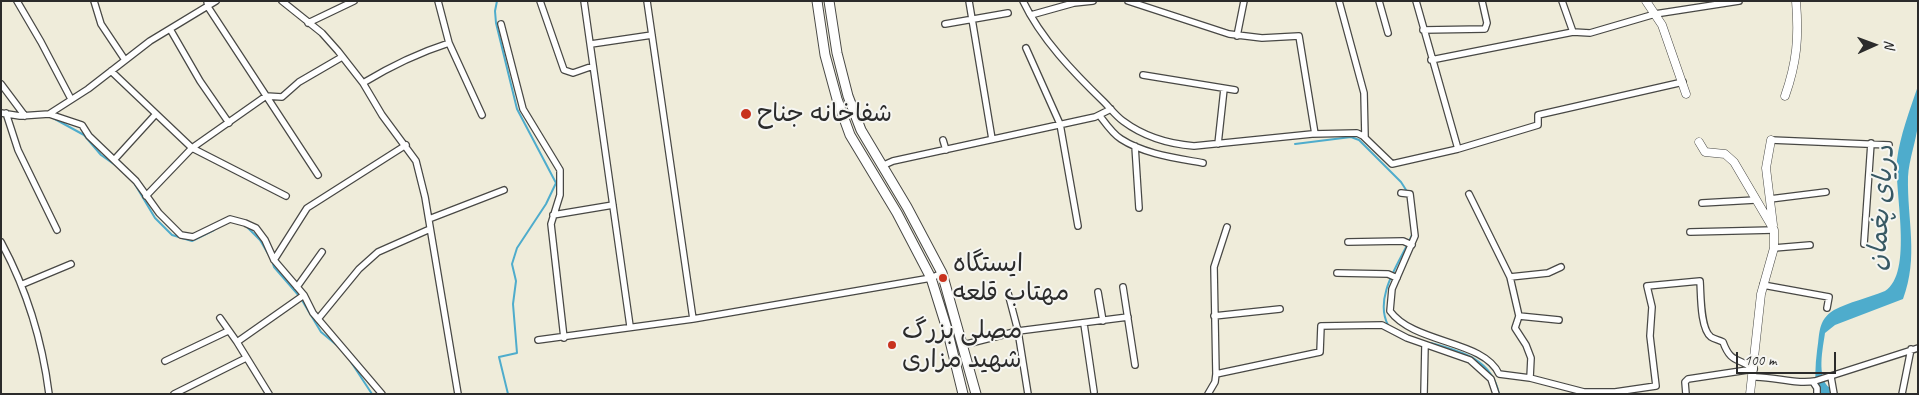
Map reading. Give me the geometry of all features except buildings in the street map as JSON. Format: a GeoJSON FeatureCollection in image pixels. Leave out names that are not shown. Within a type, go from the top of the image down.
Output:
{"type":"FeatureCollection","features":[{"type":"Feature","properties":{"kind":"main road"},"geometry":{"type":"LineString","coordinates":[[817,1],[825,56],[837,99],[850,135],[896,213],[931,278],[947,329],[962,394]]}},
{"type":"Feature","properties":{"kind":"main road"},"geometry":{"type":"LineString","coordinates":[[829,1],[837,53],[848,96],[861,130],[884,165],[942,274],[976,394]]}},
{"type":"Feature","properties":{"kind":"street"},"geometry":{"type":"LineString","coordinates":[[17,1],[71,99]]}},
{"type":"Feature","properties":{"kind":"street"},"geometry":{"type":"LineString","coordinates":[[94,1],[101,24],[125,60]]}},
{"type":"Feature","properties":{"kind":"street"},"geometry":{"type":"LineString","coordinates":[[49,114],[170,29],[208,4],[216,1]]}},
{"type":"Feature","properties":{"kind":"street"},"geometry":{"type":"LineString","coordinates":[[282,1],[322,33],[363,83],[382,115],[413,155],[421,179],[429,219],[458,394]]}},
{"type":"Feature","properties":{"kind":"street"},"geometry":{"type":"LineString","coordinates":[[308,23],[354,1]]}},
{"type":"Feature","properties":{"kind":"street"},"geometry":{"type":"LineString","coordinates":[[438,1],[449,43],[482,115]]}},
{"type":"Feature","properties":{"kind":"street"},"geometry":{"type":"LineString","coordinates":[[540,1],[564,70],[573,73],[593,66]]}},
{"type":"Feature","properties":{"kind":"street"},"geometry":{"type":"LineString","coordinates":[[584,1],[630,326]]}},
{"type":"Feature","properties":{"kind":"street"},"geometry":{"type":"LineString","coordinates":[[647,1],[693,319]]}},
{"type":"Feature","properties":{"kind":"street"},"geometry":{"type":"LineString","coordinates":[[969,1],[992,139]]}},
{"type":"Feature","properties":{"kind":"street"},"geometry":{"type":"LineString","coordinates":[[1023,1],[1041,31],[1083,82],[1110,110],[1141,132],[1160,140],[1194,146],[1314,134],[1357,133],[1365,138],[1392,164],[1458,149],[1538,125],[1538,115],[1683,82]]}},
{"type":"Feature","properties":{"kind":"street"},"geometry":{"type":"LineString","coordinates":[[1032,15],[1074,3],[1093,1]]}},
{"type":"Feature","properties":{"kind":"street"},"geometry":{"type":"LineString","coordinates":[[1128,1],[1237,36],[1299,36],[1314,134]]}},
{"type":"Feature","properties":{"kind":"street"},"geometry":{"type":"LineString","coordinates":[[1237,36],[1244,1]]}},
{"type":"Feature","properties":{"kind":"street"},"geometry":{"type":"LineString","coordinates":[[1339,1],[1364,93],[1365,138]]}},
{"type":"Feature","properties":{"kind":"street"},"geometry":{"type":"LineString","coordinates":[[1379,1],[1388,33]]}},
{"type":"Feature","properties":{"kind":"street"},"geometry":{"type":"LineString","coordinates":[[1416,1],[1431,60],[1458,149]]}},
{"type":"Feature","properties":{"kind":"street"},"geometry":{"type":"LineString","coordinates":[[1423,30],[1485,29],[1487,23],[1482,1]]}},
{"type":"Feature","properties":{"kind":"street"},"geometry":{"type":"LineString","coordinates":[[1562,1],[1573,32]]}},
{"type":"Feature","properties":{"kind":"street"},"geometry":{"type":"LineString","coordinates":[[1646,1],[1662,25],[1686,94]]}},
{"type":"Feature","properties":{"kind":"street"},"geometry":{"type":"LineString","coordinates":[[1431,60],[1573,32],[1590,33],[1655,14],[1739,1]]}},
{"type":"Feature","properties":{"kind":"street"},"geometry":{"type":"LineString","coordinates":[[1785,96],[1796,60],[1799,32],[1796,1]]}},
{"type":"Feature","properties":{"kind":"street"},"geometry":{"type":"LineString","coordinates":[[208,4],[318,175]]}},
{"type":"Feature","properties":{"kind":"street"},"geometry":{"type":"LineString","coordinates":[[944,24],[1008,13]]}},
{"type":"Feature","properties":{"kind":"street"},"geometry":{"type":"LineString","coordinates":[[501,24],[523,109],[560,170],[560,195],[551,224],[564,338]]}},
{"type":"Feature","properties":{"kind":"street"},"geometry":{"type":"LineString","coordinates":[[170,29],[200,81],[229,122]]}},
{"type":"Feature","properties":{"kind":"street"},"geometry":{"type":"LineString","coordinates":[[591,44],[652,35]]}},
{"type":"Feature","properties":{"kind":"street"},"geometry":{"type":"LineString","coordinates":[[363,83],[392,65],[423,51],[449,43]]}},
{"type":"Feature","properties":{"kind":"street"},"geometry":{"type":"LineString","coordinates":[[1026,48],[1060,124],[1078,226]]}},
{"type":"Feature","properties":{"kind":"street"},"geometry":{"type":"LineString","coordinates":[[146,196],[192,148],[266,96],[282,97],[299,82],[342,57]]}},
{"type":"Feature","properties":{"kind":"street"},"geometry":{"type":"LineString","coordinates":[[111,71],[155,115],[192,148],[286,196]]}},
{"type":"Feature","properties":{"kind":"street"},"geometry":{"type":"LineString","coordinates":[[1143,75],[1235,90]]}},
{"type":"Feature","properties":{"kind":"street"},"geometry":{"type":"LineString","coordinates":[[1,84],[25,116]]}},
{"type":"Feature","properties":{"kind":"street"},"geometry":{"type":"LineString","coordinates":[[1218,144],[1224,89]]}},
{"type":"Feature","properties":{"kind":"street"},"geometry":{"type":"LineString","coordinates":[[884,165],[893,161],[1100,116],[1110,110]]}},
{"type":"Feature","properties":{"kind":"street"},"geometry":{"type":"LineString","coordinates":[[3,113],[25,116],[49,114],[82,125],[89,136],[136,181],[169,226],[180,235],[193,237],[230,220],[246,223],[256,228],[265,240],[274,260],[304,295],[313,313],[382,394]]}},
{"type":"Feature","properties":{"kind":"street"},"geometry":{"type":"LineString","coordinates":[[3,113],[56,230]]}},
{"type":"Feature","properties":{"kind":"street"},"geometry":{"type":"LineString","coordinates":[[114,160],[155,115]]}},
{"type":"Feature","properties":{"kind":"street"},"geometry":{"type":"LineString","coordinates":[[1100,116],[1120,138],[1135,146],[1166,156],[1203,163]]}},
{"type":"Feature","properties":{"kind":"street"},"geometry":{"type":"LineString","coordinates":[[943,140],[946,150]]}},
{"type":"Feature","properties":{"kind":"street"},"geometry":{"type":"LineString","coordinates":[[1750,394],[1754,374],[1763,285],[1774,248],[1774,230],[1766,168],[1770,140],[1889,145]]}},
{"type":"Feature","properties":{"kind":"street"},"geometry":{"type":"LineString","coordinates":[[1699,142],[1705,152],[1725,154],[1734,162],[1774,230]]}},
{"type":"Feature","properties":{"kind":"street"},"geometry":{"type":"LineString","coordinates":[[1864,244],[1871,143]]}},
{"type":"Feature","properties":{"kind":"street"},"geometry":{"type":"LineString","coordinates":[[274,260],[308,208],[406,145]]}},
{"type":"Feature","properties":{"kind":"street"},"geometry":{"type":"LineString","coordinates":[[1135,146],[1139,208]]}},
{"type":"Feature","properties":{"kind":"street"},"geometry":{"type":"LineString","coordinates":[[429,219],[504,190]]}},
{"type":"Feature","properties":{"kind":"street"},"geometry":{"type":"LineString","coordinates":[[1770,199],[1826,192]]}},
{"type":"Feature","properties":{"kind":"street"},"geometry":{"type":"LineString","coordinates":[[1401,193],[1410,194],[1416,227],[1412,245],[1389,299],[1390,311],[1394,320],[1464,348],[1495,365],[1499,374],[1530,378],[1584,393],[1615,393],[1656,386],[1650,336],[1652,307],[1648,286],[1700,281],[1702,316],[1706,331],[1710,337],[1723,342],[1728,355],[1734,360],[1747,364],[1754,374]]}},
{"type":"Feature","properties":{"kind":"street"},"geometry":{"type":"LineString","coordinates":[[1469,194],[1510,277],[1519,316],[1515,328],[1526,345],[1530,358],[1530,378]]}},
{"type":"Feature","properties":{"kind":"street"},"geometry":{"type":"LineString","coordinates":[[1702,204],[1755,200]]}},
{"type":"Feature","properties":{"kind":"street"},"geometry":{"type":"LineString","coordinates":[[553,215],[613,205]]}},
{"type":"Feature","properties":{"kind":"street"},"geometry":{"type":"LineString","coordinates":[[1208,394],[1215,382],[1216,374],[1214,268],[1227,227]]}},
{"type":"Feature","properties":{"kind":"street"},"geometry":{"type":"LineString","coordinates":[[318,319],[359,269],[378,252],[430,229]]}},
{"type":"Feature","properties":{"kind":"street"},"geometry":{"type":"LineString","coordinates":[[1690,232],[1774,230]]}},
{"type":"Feature","properties":{"kind":"street"},"geometry":{"type":"LineString","coordinates":[[1,242],[23,284],[44,353],[49,394]]}},
{"type":"Feature","properties":{"kind":"street"},"geometry":{"type":"LineString","coordinates":[[1348,242],[1403,242],[1412,245]]}},
{"type":"Feature","properties":{"kind":"street"},"geometry":{"type":"LineString","coordinates":[[1774,248],[1810,245]]}},
{"type":"Feature","properties":{"kind":"street"},"geometry":{"type":"LineString","coordinates":[[297,287],[322,252]]}},
{"type":"Feature","properties":{"kind":"street"},"geometry":{"type":"LineString","coordinates":[[23,284],[71,264]]}},
{"type":"Feature","properties":{"kind":"street"},"geometry":{"type":"LineString","coordinates":[[1510,277],[1548,273],[1561,267]]}},
{"type":"Feature","properties":{"kind":"street"},"geometry":{"type":"LineString","coordinates":[[1337,273],[1388,274],[1397,278]]}},
{"type":"Feature","properties":{"kind":"street"},"geometry":{"type":"LineString","coordinates":[[538,340],[564,338],[630,326],[693,319],[931,278],[942,274]]}},
{"type":"Feature","properties":{"kind":"street"},"geometry":{"type":"LineString","coordinates":[[1763,285],[1829,297],[1827,308]]}},
{"type":"Feature","properties":{"kind":"street"},"geometry":{"type":"LineString","coordinates":[[1123,287],[1135,365]]}},
{"type":"Feature","properties":{"kind":"street"},"geometry":{"type":"LineString","coordinates":[[1098,292],[1103,321]]}},
{"type":"Feature","properties":{"kind":"street"},"geometry":{"type":"LineString","coordinates":[[1008,293],[1018,331],[1028,394]]}},
{"type":"Feature","properties":{"kind":"street"},"geometry":{"type":"LineString","coordinates":[[237,342],[304,295]]}},
{"type":"Feature","properties":{"kind":"street"},"geometry":{"type":"LineString","coordinates":[[1214,316],[1280,309]]}},
{"type":"Feature","properties":{"kind":"street"},"geometry":{"type":"LineString","coordinates":[[1519,316],[1558,320]]}},
{"type":"Feature","properties":{"kind":"street"},"geometry":{"type":"LineString","coordinates":[[963,345],[1018,331],[1128,317]]}},
{"type":"Feature","properties":{"kind":"street"},"geometry":{"type":"LineString","coordinates":[[220,318],[269,394]]}},
{"type":"Feature","properties":{"kind":"street"},"geometry":{"type":"LineString","coordinates":[[1388,328],[1394,320]]}},
{"type":"Feature","properties":{"kind":"street"},"geometry":{"type":"LineString","coordinates":[[1084,324],[1094,392]]}},
{"type":"Feature","properties":{"kind":"street"},"geometry":{"type":"LineString","coordinates":[[1216,374],[1320,352],[1321,326],[1382,324],[1425,345],[1470,360],[1491,379],[1496,394]]}},
{"type":"Feature","properties":{"kind":"street"},"geometry":{"type":"LineString","coordinates":[[165,361],[228,330]]}},
{"type":"Feature","properties":{"kind":"street"},"geometry":{"type":"LineString","coordinates":[[1424,394],[1425,345]]}},
{"type":"Feature","properties":{"kind":"street"},"geometry":{"type":"LineString","coordinates":[[1686,394],[1685,382],[1688,379],[1754,374],[1805,383],[1814,382],[1914,348]]}},
{"type":"Feature","properties":{"kind":"street"},"geometry":{"type":"LineString","coordinates":[[1902,394],[1914,348]]}},
{"type":"Feature","properties":{"kind":"street"},"geometry":{"type":"LineString","coordinates":[[174,394],[246,358]]}},
{"type":"Feature","properties":{"kind":"street"},"geometry":{"type":"LineString","coordinates":[[1830,377],[1834,394]]}},
{"type":"Feature","properties":{"kind":"street"},"geometry":{"type":"LineString","coordinates":[[1814,382],[1817,394]]}},
{"type":"Feature","properties":{"kind":"water"},"geometry":{"type":"Polygon","coordinates":[[[1918,86],[1918,124],[1908,177],[1911,238],[1910,268],[1903,299],[1835,325],[1825,333],[1822,370],[1823,377],[1830,388],[1830,394],[1816,394],[1816,357],[1820,328],[1825,318],[1840,307],[1885,291],[1894,281],[1899,267],[1901,230],[1897,160],[1903,132],[1918,86]]]}},
{"type":"Feature","properties":{"kind":"waterway"},"geometry":{"type":"LineString","coordinates":[[497,1],[495,11],[496,23],[517,109],[556,183],[546,204],[517,248],[512,264],[516,281],[513,304],[517,353],[499,357],[508,394]]}},
{"type":"Feature","properties":{"kind":"waterway"},"geometry":{"type":"LineString","coordinates":[[23,118],[33,118]]}},
{"type":"Feature","properties":{"kind":"waterway"},"geometry":{"type":"LineString","coordinates":[[53,118],[84,135],[101,155],[118,167]]}},
{"type":"Feature","properties":{"kind":"waterway"},"geometry":{"type":"LineString","coordinates":[[1295,144],[1351,137],[1359,140],[1401,182],[1408,193]]}},
{"type":"Feature","properties":{"kind":"waterway"},"geometry":{"type":"LineString","coordinates":[[133,181],[155,218],[172,235],[192,241],[214,230]]}},
{"type":"Feature","properties":{"kind":"waterway"},"geometry":{"type":"LineString","coordinates":[[247,227],[260,240],[270,257]]}},
{"type":"Feature","properties":{"kind":"waterway"},"geometry":{"type":"LineString","coordinates":[[1388,325],[1384,314],[1386,291],[1412,235]]}},
{"type":"Feature","properties":{"kind":"waterway"},"geometry":{"type":"LineString","coordinates":[[272,261],[274,267],[300,297],[321,332],[339,347]]}},
{"type":"Feature","properties":{"kind":"waterway"},"geometry":{"type":"LineString","coordinates":[[1431,343],[1453,349],[1474,358],[1490,372],[1499,394]]}},
{"type":"Feature","properties":{"kind":"waterway"},"geometry":{"type":"LineString","coordinates":[[351,362],[372,394]]}},
{"type":"Feature","properties":{"kind":"place","name":"شفاخانه جناح"},"geometry":{"type":"Point","coordinates":[746,114]}},
{"type":"Feature","properties":{"kind":"place","name":"ایستگاه مهتاب قلعه"},"geometry":{"type":"Point","coordinates":[943,278]}},
{"type":"Feature","properties":{"kind":"place","name":"مصلی بزرگ شهید مزاری"},"geometry":{"type":"Point","coordinates":[892,345]}},
{"type":"Feature","properties":{"kind":"water label","name":"دریای پغمان"},"geometry":{"type":"Point","coordinates":[1882,208]}}]}
